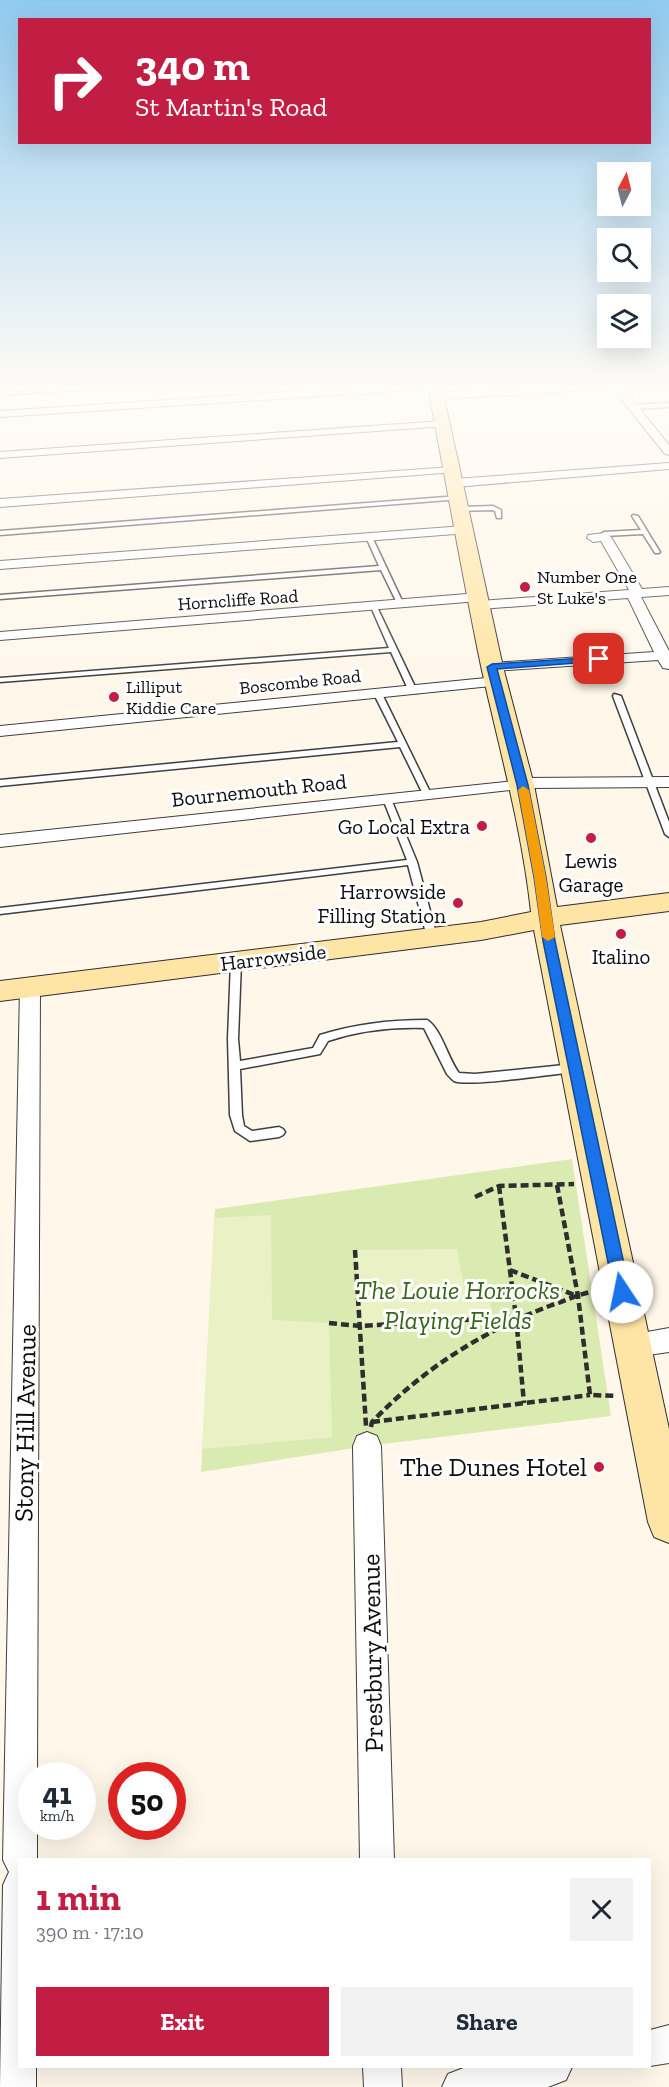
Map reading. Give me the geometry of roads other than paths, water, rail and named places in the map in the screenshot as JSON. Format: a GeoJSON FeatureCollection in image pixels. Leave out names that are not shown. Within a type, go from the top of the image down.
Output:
{"type":"FeatureCollection","features":[{"type":"Feature","properties":{"kind":"main road"},"geometry":{"type":"LineString","coordinates":[[455,485],[494,675],[522,784],[574,1068],[634,1345],[641,1396],[669,1522]]}},
{"type":"Feature","properties":{"kind":"main road","name":"Harrowside"},"geometry":{"type":"LineString","coordinates":[[0,991],[432,938],[482,931],[545,918],[669,902]]}},
{"type":"Feature","properties":{"kind":"street"},"geometry":{"type":"LineString","coordinates":[[0,503],[456,490],[497,485]]}},
{"type":"Feature","properties":{"kind":"street"},"geometry":{"type":"LineString","coordinates":[[0,565],[464,530]]}},
{"type":"Feature","properties":{"kind":"street"},"geometry":{"type":"LineString","coordinates":[[600,533],[635,593],[667,659]]}},
{"type":"Feature","properties":{"kind":"street","name":"Horncliffe Road"},"geometry":{"type":"LineString","coordinates":[[0,636],[400,605],[669,591]]}},
{"type":"Feature","properties":{"kind":"street","name":"Boscombe Road"},"geometry":{"type":"LineString","coordinates":[[0,731],[413,691],[494,675],[667,659]]}},
{"type":"Feature","properties":{"kind":"street","name":"Bournemouth Road"},"geometry":{"type":"LineString","coordinates":[[0,841],[522,784],[669,782]]}},
{"type":"Feature","properties":{"kind":"street","name":"Stony Hill Avenue"},"geometry":{"type":"LineString","coordinates":[[20,1858],[30,987]]}},
{"type":"Feature","properties":{"kind":"street"},"geometry":{"type":"LineString","coordinates":[[634,1345],[669,1340]]}},
{"type":"Feature","properties":{"kind":"street","name":"Prestbury Avenue"},"geometry":{"type":"LineString","coordinates":[[369,1434],[377,1858]]}},
{"type":"Feature","properties":{"kind":"street"},"geometry":{"type":"LineString","coordinates":[[17,2087],[18,2020]]}},
{"type":"Feature","properties":{"kind":"street"},"geometry":{"type":"LineString","coordinates":[[651,2048],[669,2044]]}},
{"type":"Feature","properties":{"kind":"street"},"geometry":{"type":"LineString","coordinates":[[382,2068],[383,2087]]}},
{"type":"Feature","properties":{"kind":"street"},"geometry":{"type":"LineString","coordinates":[[461,2087],[512,2081],[550,2068]]}},
{"type":"Feature","properties":{"kind":"lane"},"geometry":{"type":"LineString","coordinates":[[0,533],[456,490],[498,510],[499,517]]}},
{"type":"Feature","properties":{"kind":"lane"},"geometry":{"type":"LineString","coordinates":[[635,516],[657,552]]}},
{"type":"Feature","properties":{"kind":"lane"},"geometry":{"type":"LineString","coordinates":[[600,533],[645,532]]}},
{"type":"Feature","properties":{"kind":"lane"},"geometry":{"type":"LineString","coordinates":[[369,537],[400,605]]}},
{"type":"Feature","properties":{"kind":"lane"},"geometry":{"type":"LineString","coordinates":[[0,597],[383,568]]}},
{"type":"Feature","properties":{"kind":"lane"},"geometry":{"type":"LineString","coordinates":[[374,607],[413,691]]}},
{"type":"Feature","properties":{"kind":"lane"},"geometry":{"type":"LineString","coordinates":[[0,680],[393,650]]}},
{"type":"Feature","properties":{"kind":"lane"},"geometry":{"type":"LineString","coordinates":[[378,694],[428,794]]}},
{"type":"Feature","properties":{"kind":"lane"},"geometry":{"type":"LineString","coordinates":[[617,696],[669,834]]}},
{"type":"Feature","properties":{"kind":"lane"},"geometry":{"type":"LineString","coordinates":[[0,783],[403,744]]}},
{"type":"Feature","properties":{"kind":"lane"},"geometry":{"type":"LineString","coordinates":[[387,799],[412,862],[432,938]]}},
{"type":"Feature","properties":{"kind":"lane"},"geometry":{"type":"LineString","coordinates":[[0,910],[412,862]]}},
{"type":"Feature","properties":{"kind":"lane"},"geometry":{"type":"LineString","coordinates":[[236,962],[233,1039],[236,1115],[239,1128],[250,1136],[279,1132]]}},
{"type":"Feature","properties":{"kind":"lane"},"geometry":{"type":"LineString","coordinates":[[235,1066],[316,1051],[324,1038],[335,1035],[408,1023],[427,1024],[436,1036],[448,1067],[456,1077],[475,1078],[574,1068]]}},
{"type":"Feature","properties":{"kind":"place","name":"Number One St Luke's"},"geometry":{"type":"Point","coordinates":[525,587]}},
{"type":"Feature","properties":{"kind":"place","name":"Lilliput Kiddie Care"},"geometry":{"type":"Point","coordinates":[114,697]}},
{"type":"Feature","properties":{"kind":"place","name":"Go Local Extra"},"geometry":{"type":"Point","coordinates":[482,826]}},
{"type":"Feature","properties":{"kind":"place","name":"Lewis Garage"},"geometry":{"type":"Point","coordinates":[591,838]}},
{"type":"Feature","properties":{"kind":"place","name":"Harrowside Filling Station"},"geometry":{"type":"Point","coordinates":[458,903]}},
{"type":"Feature","properties":{"kind":"place","name":"Italino"},"geometry":{"type":"Point","coordinates":[621,934]}},
{"type":"Feature","properties":{"kind":"place","name":"The Dunes Hotel"},"geometry":{"type":"Point","coordinates":[599,1467]}},
{"type":"Feature","properties":{"kind":"park label","name":"The Louie Horrocks Playing Fields"},"geometry":{"type":"Point","coordinates":[458,1305]}}]}
